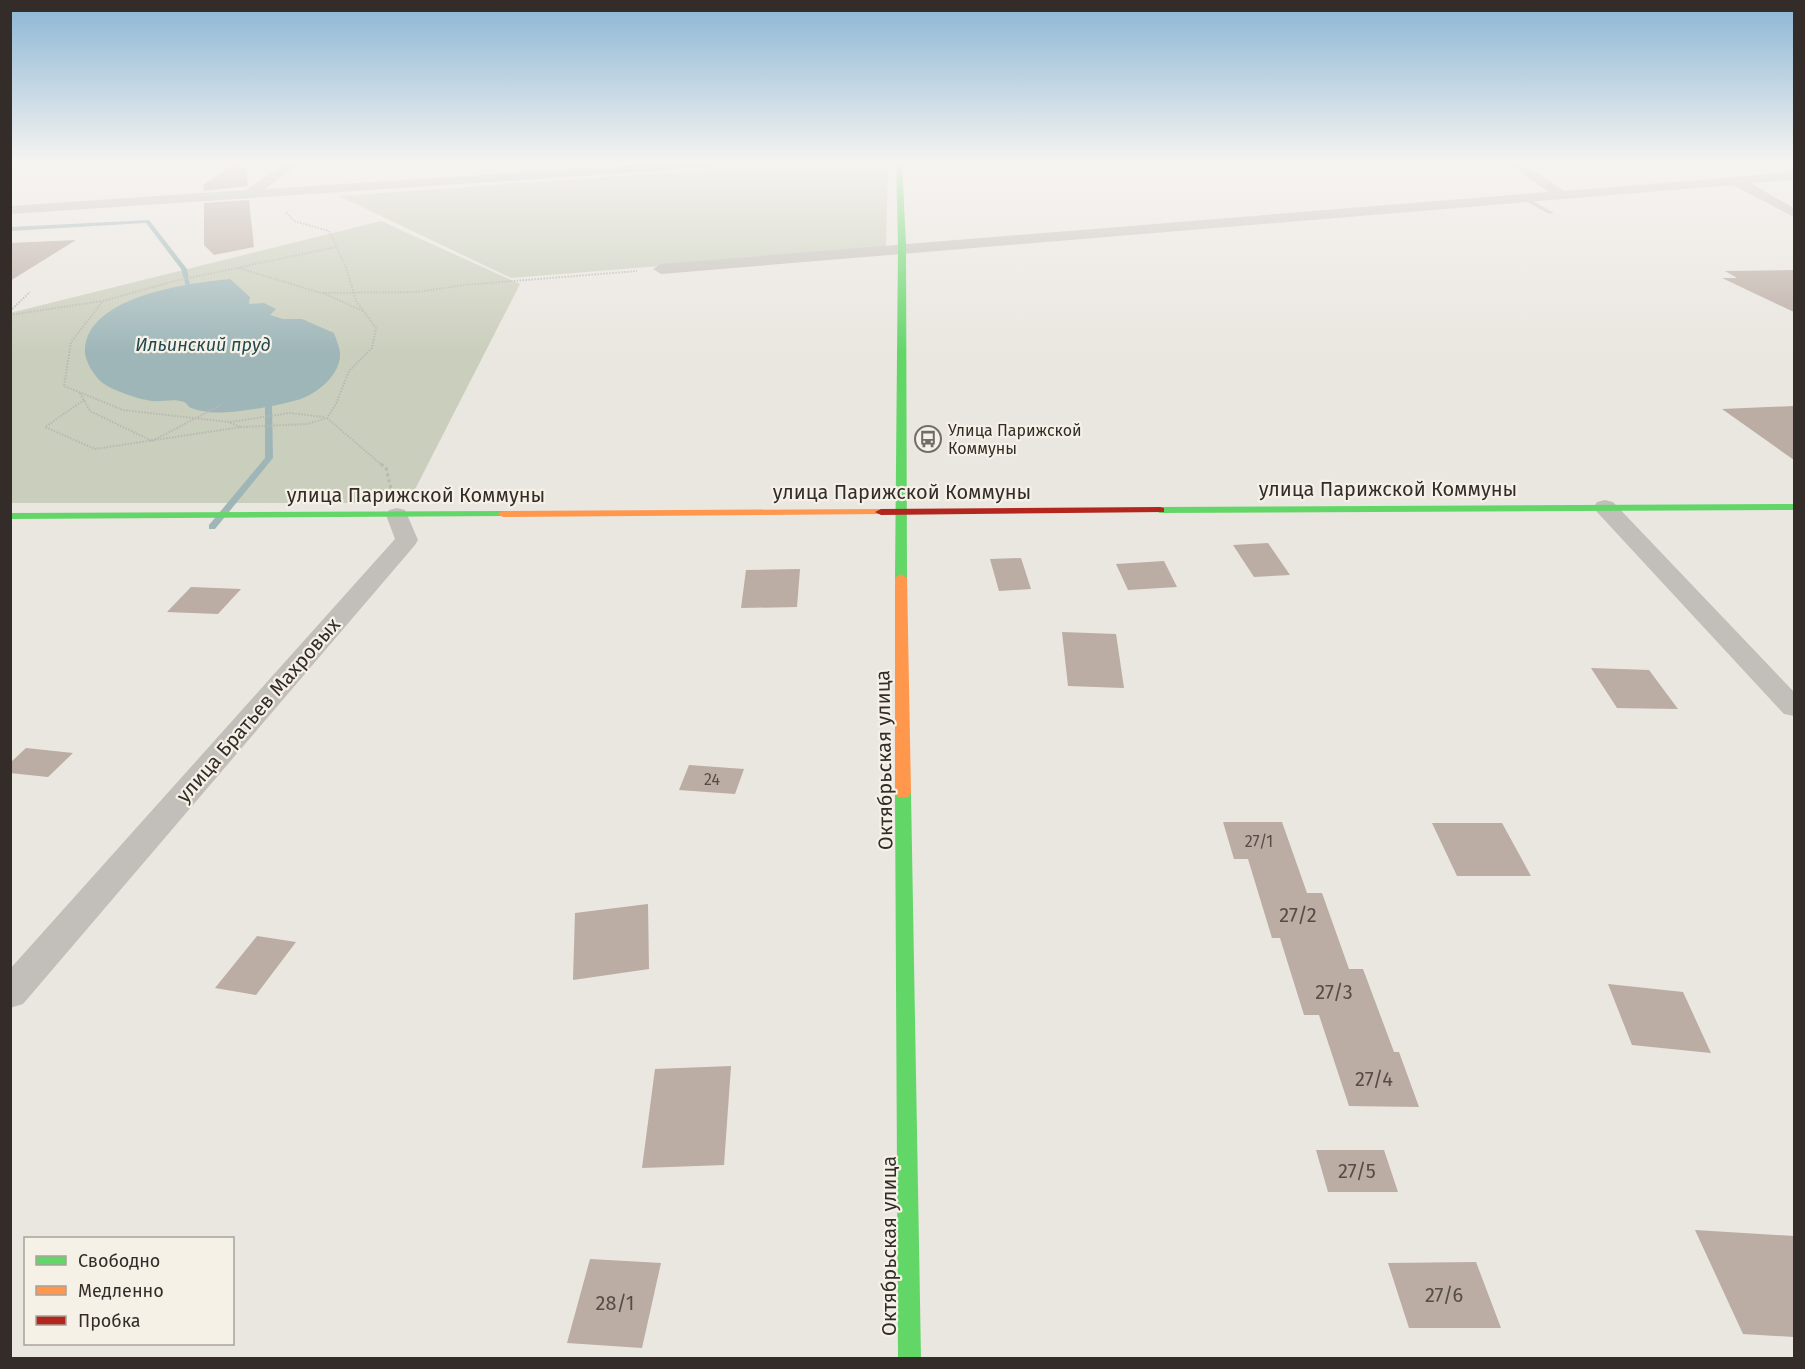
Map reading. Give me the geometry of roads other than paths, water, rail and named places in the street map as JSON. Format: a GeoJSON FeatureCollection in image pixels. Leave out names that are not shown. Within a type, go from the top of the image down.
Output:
{"type":"FeatureCollection","features":[{"type":"Feature","properties":{"kind":"main road","name":"Октябрьская улица"},"geometry":{"type":"LineString","coordinates":[[901,226],[900,512],[910,1359]]}},
{"type":"Feature","properties":{"kind":"main road","name":"улица Парижской Коммуны"},"geometry":{"type":"LineString","coordinates":[[10,516],[1794,507]]}},
{"type":"Feature","properties":{"kind":"street"},"geometry":{"type":"LineString","coordinates":[[662,269],[1190,226]]}},
{"type":"Feature","properties":{"kind":"street"},"geometry":{"type":"LineString","coordinates":[[1605,507],[1794,708]]}},
{"type":"Feature","properties":{"kind":"street","name":"улица Братьев Махровых"},"geometry":{"type":"LineString","coordinates":[[10,994],[407,540],[397,515]]}},
{"type":"Feature","properties":{"kind":"water","name":"Ильинский пруд"},"geometry":{"type":"Polygon","coordinates":[[[230,279],[250,297],[249,304],[264,303],[276,309],[270,315],[283,319],[302,319],[334,333],[340,354],[337,368],[328,381],[303,398],[284,404],[218,413],[193,409],[180,401],[152,401],[115,390],[104,384],[88,364],[85,350],[90,332],[103,317],[121,305],[167,289],[230,279]]]}},
{"type":"Feature","properties":{"kind":"waterway"},"geometry":{"type":"LineString","coordinates":[[10,229],[63,226]]}},
{"type":"Feature","properties":{"kind":"waterway"},"geometry":{"type":"LineString","coordinates":[[151,226],[184,269],[188,285]]}},
{"type":"Feature","properties":{"kind":"waterway"},"geometry":{"type":"LineString","coordinates":[[212,527],[269,458],[268,406]]}},
{"type":"Feature","properties":{"kind":"place","name":"Улица Парижской Коммуны"},"geometry":{"type":"Point","coordinates":[928,439]}}]}
